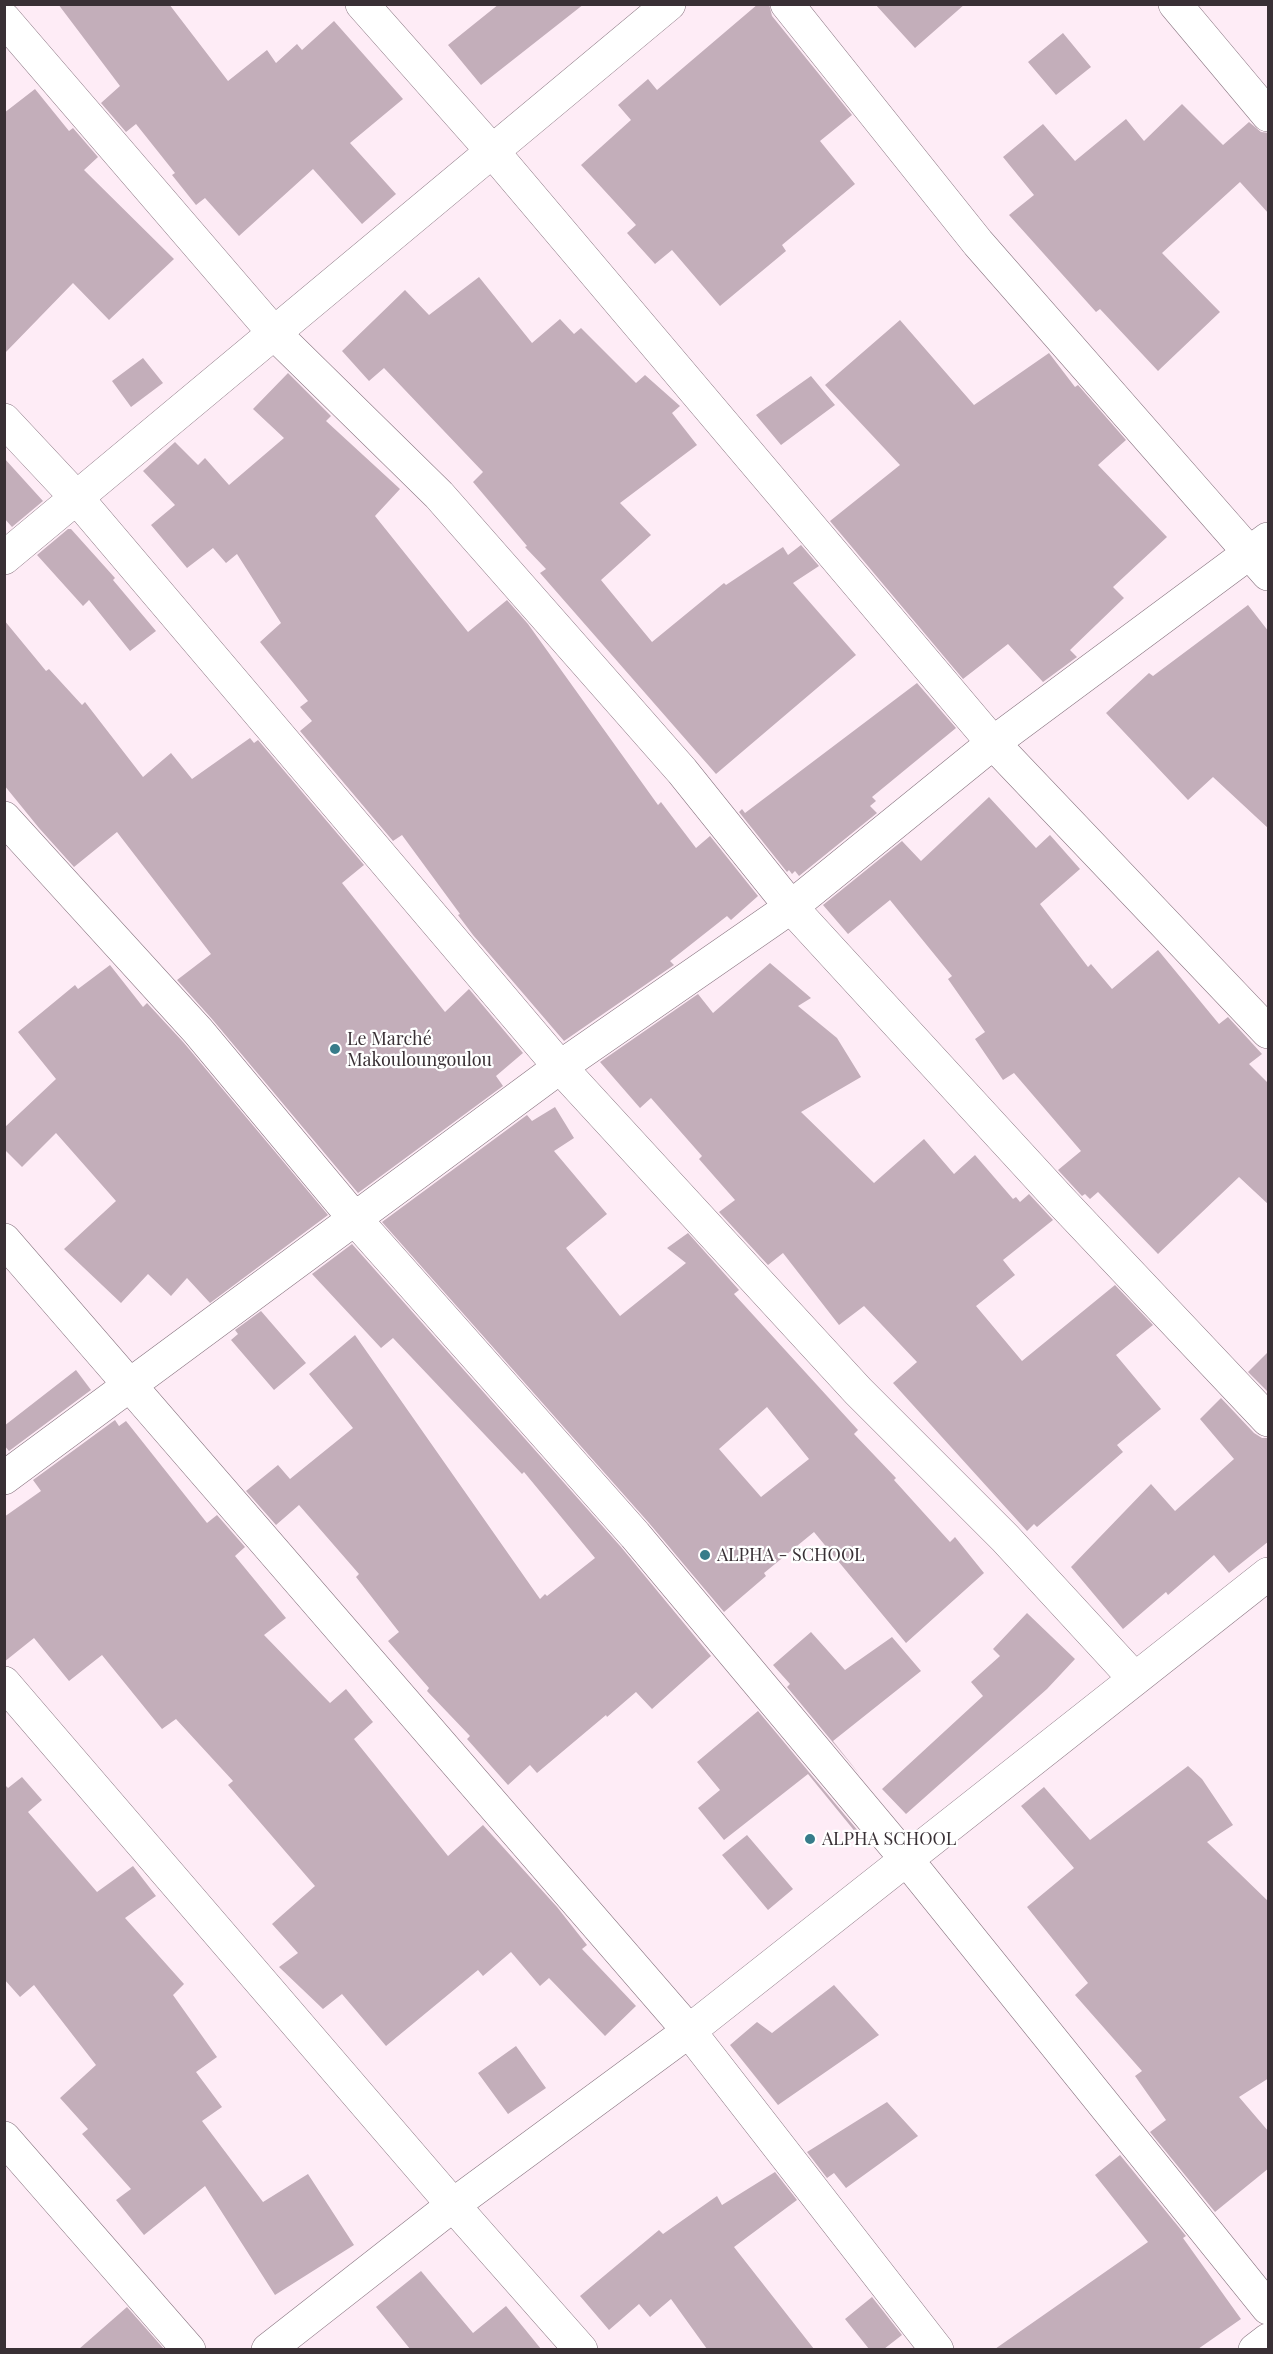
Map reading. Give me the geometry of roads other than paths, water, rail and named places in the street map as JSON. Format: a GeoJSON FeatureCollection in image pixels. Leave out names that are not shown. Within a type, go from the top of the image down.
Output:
{"type":"FeatureCollection","features":[{"type":"Feature","properties":{"kind":"street"},"geometry":{"type":"LineString","coordinates":[[362,4],[493,152],[993,743],[1269,1032]]}},
{"type":"Feature","properties":{"kind":"street"},"geometry":{"type":"LineString","coordinates":[[4,558],[669,4]]}},
{"type":"Feature","properties":{"kind":"street"},"geometry":{"type":"LineString","coordinates":[[4,1478],[560,1067],[791,907],[993,743],[1263,555],[978,243],[787,4]]}},
{"type":"Feature","properties":{"kind":"street"},"geometry":{"type":"LineString","coordinates":[[1175,4],[1269,115]]}},
{"type":"Feature","properties":{"kind":"street"},"geometry":{"type":"LineString","coordinates":[[4,19],[275,334],[439,495],[682,771],[791,907],[1061,1201],[1269,1420]]}},
{"type":"Feature","properties":{"kind":"street"},"geometry":{"type":"LineString","coordinates":[[4,420],[76,497],[560,1067],[858,1391],[1005,1538],[1134,1678]]}},
{"type":"Feature","properties":{"kind":"street"},"geometry":{"type":"LineString","coordinates":[[4,818],[198,1031],[355,1220],[634,1535],[907,1860],[1269,2308]]}},
{"type":"Feature","properties":{"kind":"street"},"geometry":{"type":"LineString","coordinates":[[4,1240],[689,2031],[937,2349]]}},
{"type":"Feature","properties":{"kind":"street"},"geometry":{"type":"LineString","coordinates":[[268,2349],[453,2205],[689,2031],[1134,1678],[1269,1574]]}},
{"type":"Feature","properties":{"kind":"street"},"geometry":{"type":"LineString","coordinates":[[4,1683],[453,2205],[581,2349]]}},
{"type":"Feature","properties":{"kind":"street"},"geometry":{"type":"LineString","coordinates":[[4,2138],[189,2349]]}},
{"type":"Feature","properties":{"kind":"street"},"geometry":{"type":"LineString","coordinates":[[1255,2349],[1269,2340]]}},
{"type":"Feature","properties":{"kind":"place","name":"Le Marché Makouloungoulou"},"geometry":{"type":"Point","coordinates":[335,1049]}},
{"type":"Feature","properties":{"kind":"place","name":"ALPHA - SCHOOL"},"geometry":{"type":"Point","coordinates":[705,1555]}},
{"type":"Feature","properties":{"kind":"place","name":"ALPHA SCHOOL"},"geometry":{"type":"Point","coordinates":[810,1839]}}]}
